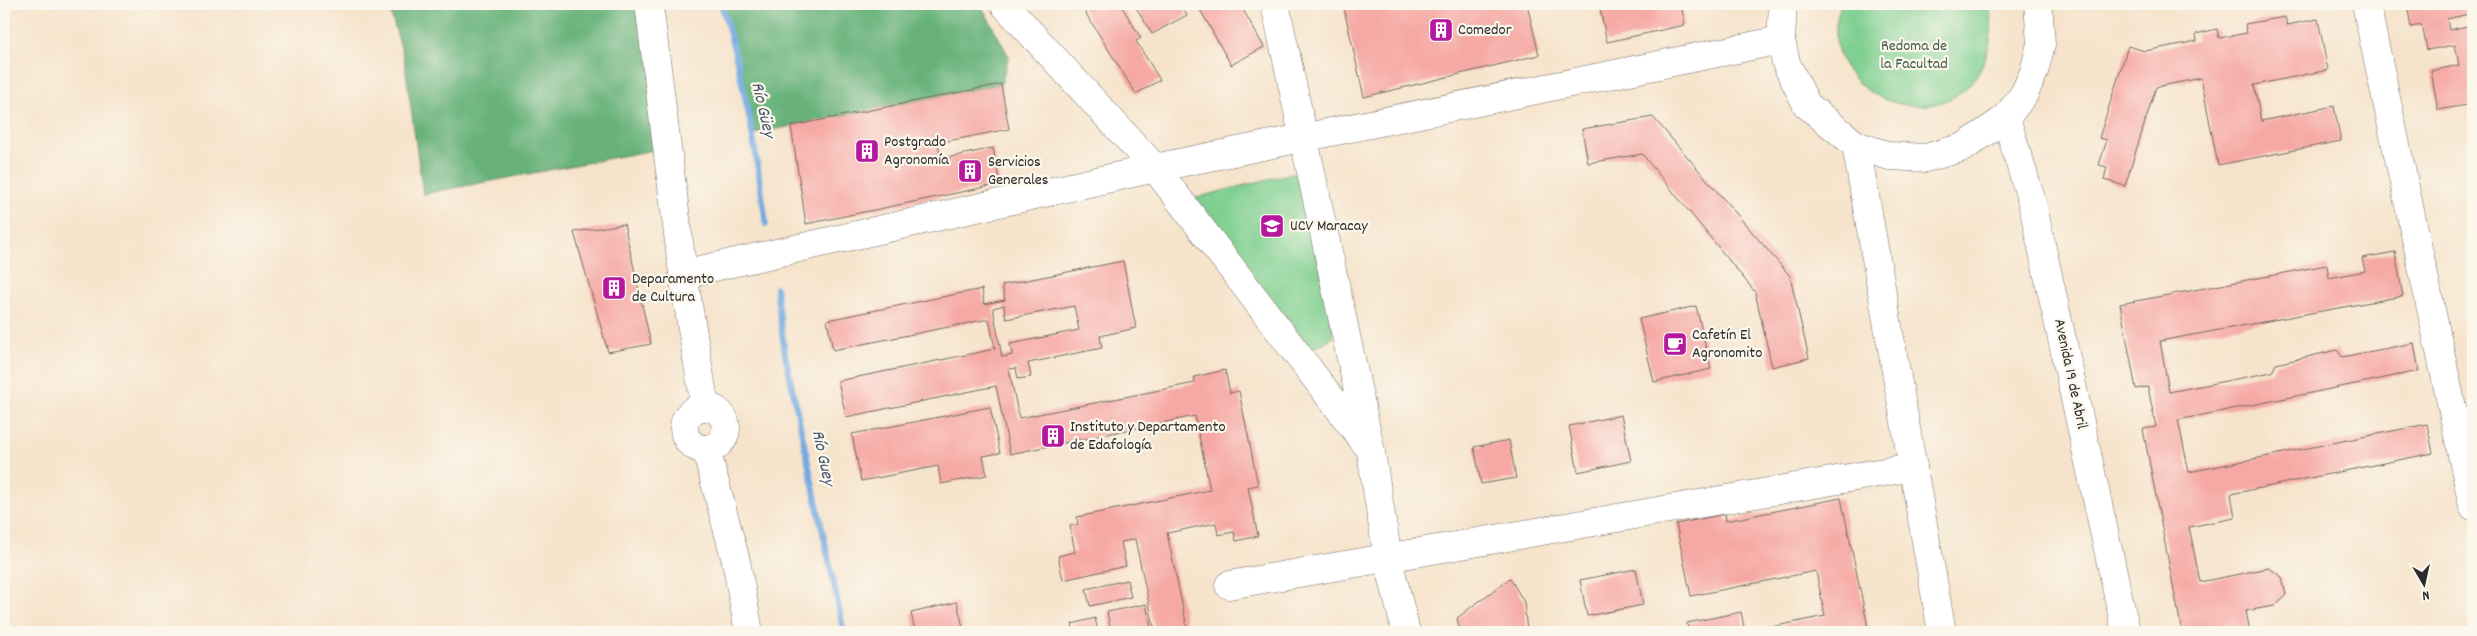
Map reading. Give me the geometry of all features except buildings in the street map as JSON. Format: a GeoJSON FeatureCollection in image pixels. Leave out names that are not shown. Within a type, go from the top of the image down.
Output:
{"type":"FeatureCollection","features":[{"type":"Feature","properties":{"kind":"lane"},"geometry":{"type":"LineString","coordinates":[[649,4],[683,274],[705,407],[690,413],[684,428],[686,436],[691,443],[706,449],[736,561],[749,632]]}},
{"type":"Feature","properties":{"kind":"lane"},"geometry":{"type":"LineString","coordinates":[[1004,4],[1155,168],[1372,452]]}},
{"type":"Feature","properties":{"kind":"lane"},"geometry":{"type":"LineString","coordinates":[[1275,4],[1372,452],[1388,559],[1406,632]]}},
{"type":"Feature","properties":{"kind":"lane"},"geometry":{"type":"LineString","coordinates":[[1783,4],[1781,40],[1786,63],[1807,106],[1856,146],[1889,156],[1926,158],[1964,147],[2006,118],[2024,94],[2034,72],[2041,44],[2038,4]]}},
{"type":"Feature","properties":{"kind":"lane"},"geometry":{"type":"LineString","coordinates":[[2366,4],[2473,506]]}},
{"type":"Feature","properties":{"kind":"lane"},"geometry":{"type":"LineString","coordinates":[[683,274],[1155,168],[1781,40]]}},
{"type":"Feature","properties":{"kind":"lane","name":"Avenida 19 de Abril"},"geometry":{"type":"LineString","coordinates":[[2006,118],[2032,202],[2126,632]]}},
{"type":"Feature","properties":{"kind":"lane"},"geometry":{"type":"LineString","coordinates":[[1856,146],[1942,632]]}},
{"type":"Feature","properties":{"kind":"lane"},"geometry":{"type":"LineString","coordinates":[[1229,585],[1913,467]]}},
{"type":"Feature","properties":{"kind":"green space"},"geometry":{"type":"Polygon","coordinates":[[[388,4],[643,4],[659,149],[423,194],[404,58],[388,4]]]}},
{"type":"Feature","properties":{"kind":"green space"},"geometry":{"type":"Polygon","coordinates":[[[721,4],[977,4],[985,12],[1009,57],[1001,84],[753,134],[731,35],[721,4]]]}},
{"type":"Feature","properties":{"kind":"green space","name":"Redoma de la Facultad"},"geometry":{"type":"Polygon","coordinates":[[[1841,4],[1987,4],[1991,17],[1990,42],[1986,55],[1970,84],[1946,100],[1918,106],[1890,101],[1864,88],[1845,66],[1836,38],[1841,4]]]}},
{"type":"Feature","properties":{"kind":"green space"},"geometry":{"type":"Polygon","coordinates":[[[1300,171],[1334,337],[1312,349],[1191,199],[1300,171]]]}},
{"type":"Feature","properties":{"kind":"waterway","name":"Río Güey"},"geometry":{"type":"LineString","coordinates":[[721,4],[736,58],[748,113],[766,224]]}},
{"type":"Feature","properties":{"kind":"waterway","name":"Río Guey"},"geometry":{"type":"LineString","coordinates":[[776,288],[785,354],[844,632]]}},
{"type":"Feature","properties":{"kind":"place","name":"Comedor"},"geometry":{"type":"Point","coordinates":[1441,30]}},
{"type":"Feature","properties":{"kind":"place","name":"Postgrado Agronomía"},"geometry":{"type":"Point","coordinates":[867,151]}},
{"type":"Feature","properties":{"kind":"place","name":"Servicios Generales"},"geometry":{"type":"Point","coordinates":[970,171]}},
{"type":"Feature","properties":{"kind":"place","name":"UCV Maracay"},"geometry":{"type":"Point","coordinates":[1272,226]}},
{"type":"Feature","properties":{"kind":"place","name":"Deparamento de Cultura"},"geometry":{"type":"Point","coordinates":[614,288]}},
{"type":"Feature","properties":{"kind":"place","name":"Cafetín El Agronomito"},"geometry":{"type":"Point","coordinates":[1675,344]}},
{"type":"Feature","properties":{"kind":"place","name":"Instituto y Departamento de Edafología"},"geometry":{"type":"Point","coordinates":[1053,436]}}]}
